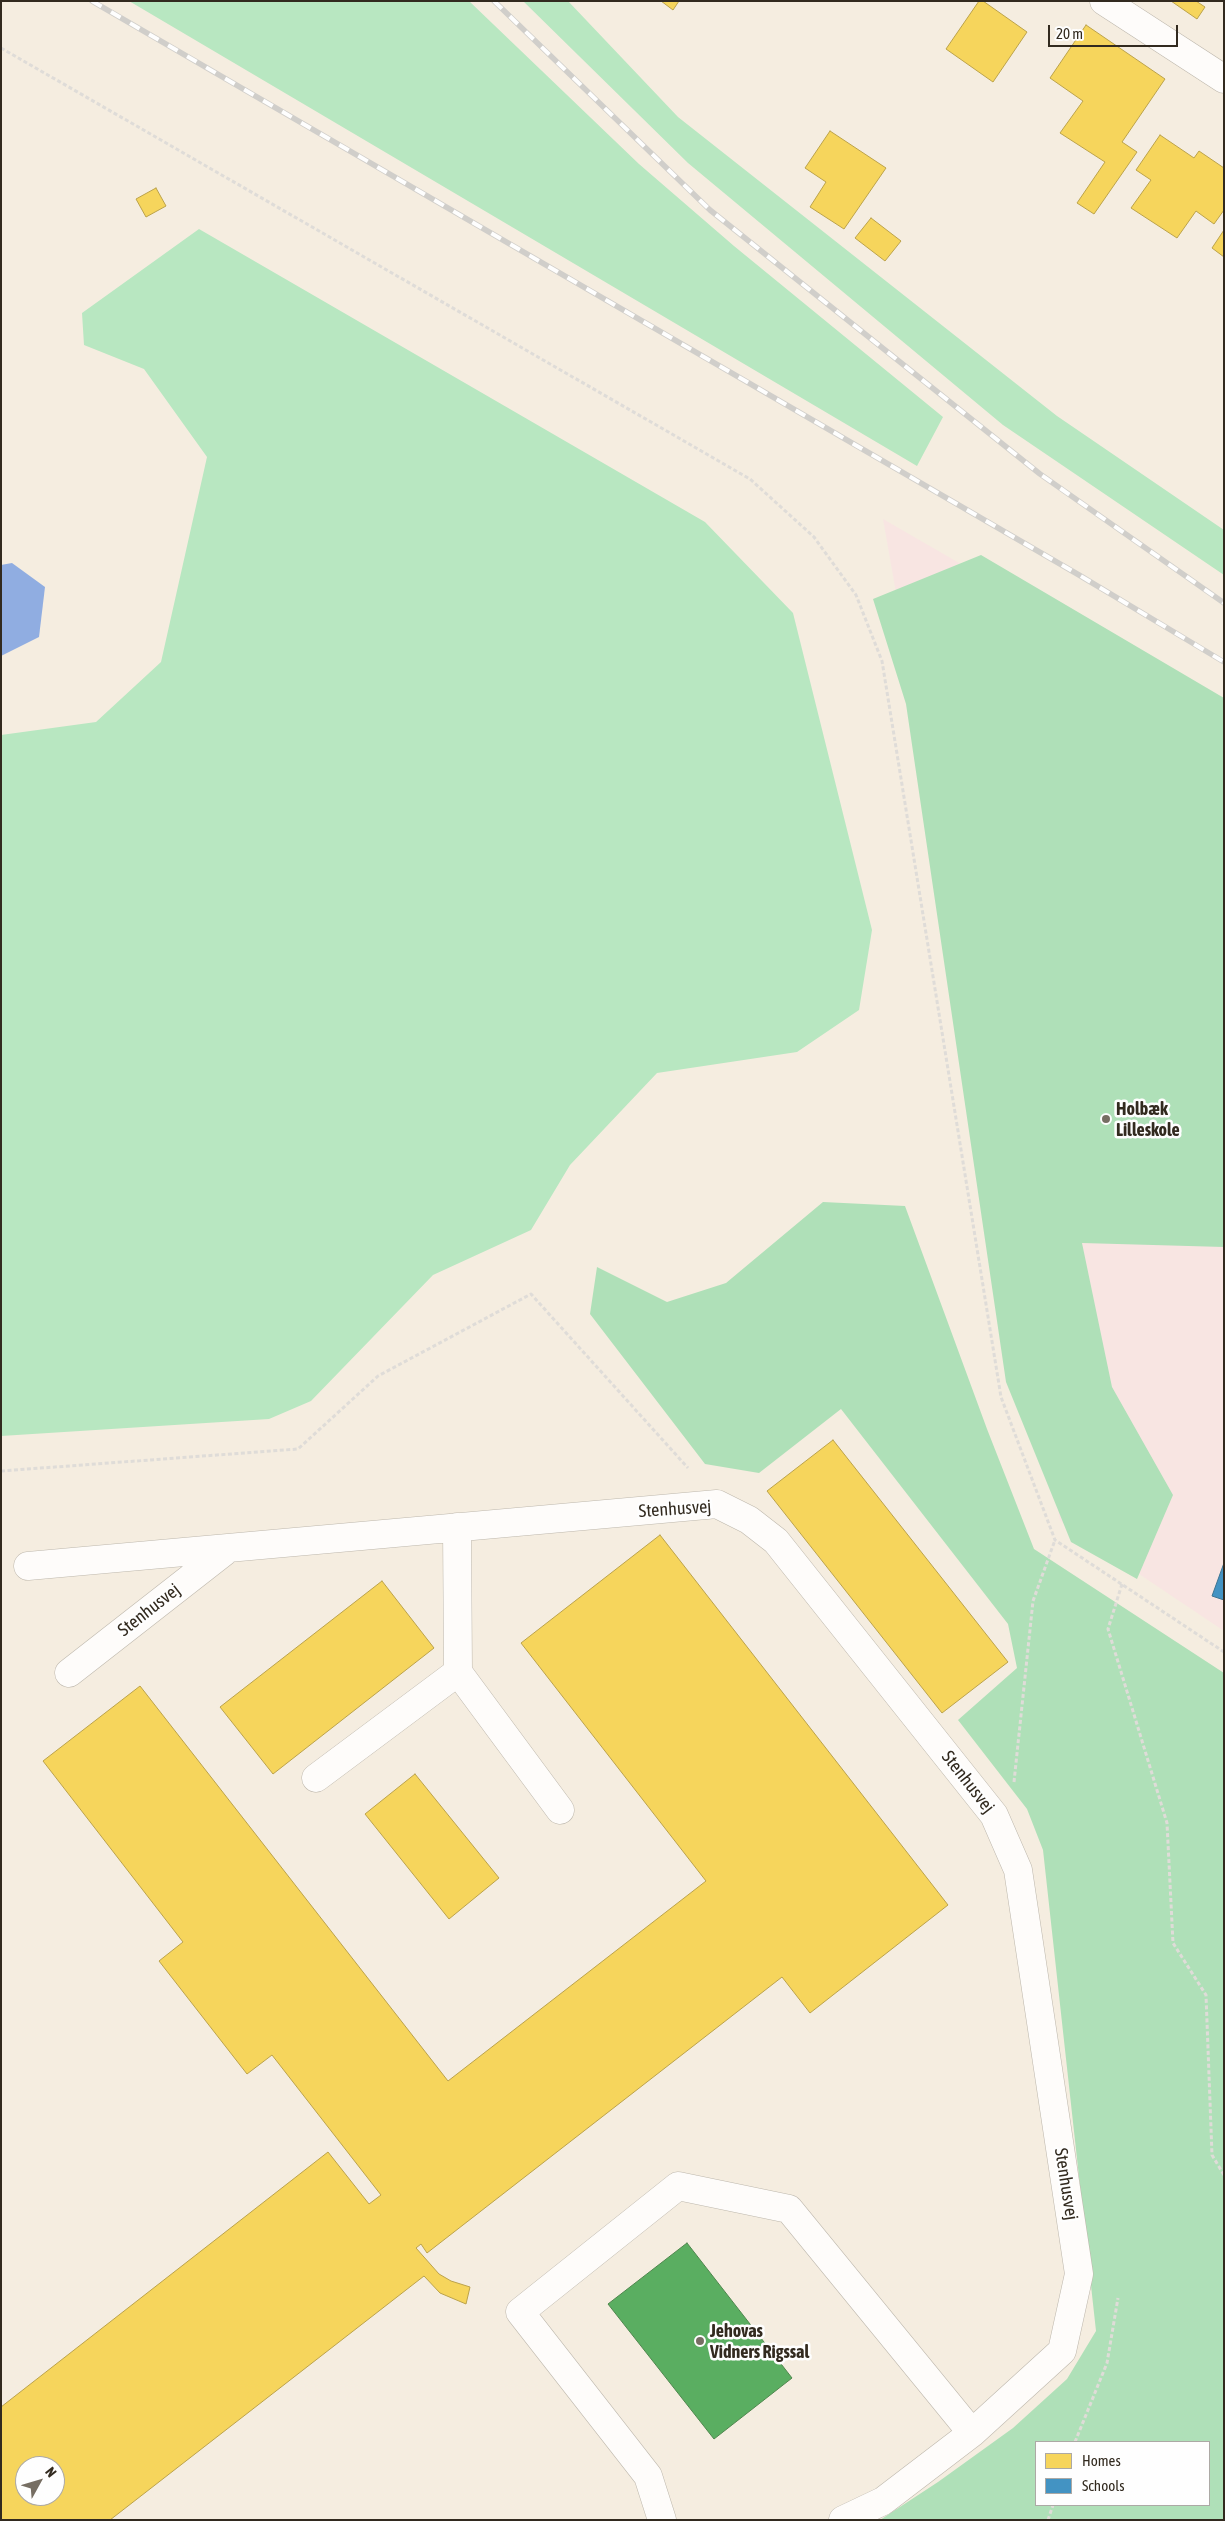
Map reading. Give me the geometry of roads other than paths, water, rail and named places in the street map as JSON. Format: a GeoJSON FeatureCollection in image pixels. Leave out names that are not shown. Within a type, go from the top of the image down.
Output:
{"type":"FeatureCollection","features":[{"type":"Feature","properties":{"kind":"street"},"geometry":{"type":"LineString","coordinates":[[1104,1],[1224,79]]}},
{"type":"Feature","properties":{"kind":"street","name":"Stenhusvej"},"geometry":{"type":"LineString","coordinates":[[28,1566],[716,1504],[749,1520],[776,1541],[994,1815],[1018,1870],[1079,2274],[1062,2351],[972,2434],[883,2500],[843,2520]]}},
{"type":"Feature","properties":{"kind":"street"},"geometry":{"type":"LineString","coordinates":[[457,1527],[458,1672],[560,1810]]}},
{"type":"Feature","properties":{"kind":"street","name":"Stenhusvej"},"geometry":{"type":"LineString","coordinates":[[69,1673],[230,1548]]}},
{"type":"Feature","properties":{"kind":"street"},"geometry":{"type":"LineString","coordinates":[[316,1778],[458,1672]]}},
{"type":"Feature","properties":{"kind":"street"},"geometry":{"type":"LineString","coordinates":[[662,2520],[648,2476],[520,2312],[678,2186],[789,2209],[972,2434]]}},
{"type":"Feature","properties":{"kind":"water"},"geometry":{"type":"Polygon","coordinates":[[[12,563],[45,587],[39,637],[1,656],[1,565],[12,563]]]}},
{"type":"Feature","properties":{"kind":"railway"},"geometry":{"type":"LineString","coordinates":[[92,1],[1079,575],[1224,662]]}},
{"type":"Feature","properties":{"kind":"railway"},"geometry":{"type":"LineString","coordinates":[[494,1],[710,210],[1040,474],[1224,603]]}},
{"type":"Feature","properties":{"kind":"place","name":"Holbæk Lilleskole"},"geometry":{"type":"Point","coordinates":[1106,1119]}},
{"type":"Feature","properties":{"kind":"place","name":"Jehovas Vidners Rigssal"},"geometry":{"type":"Point","coordinates":[700,2341]}}]}
